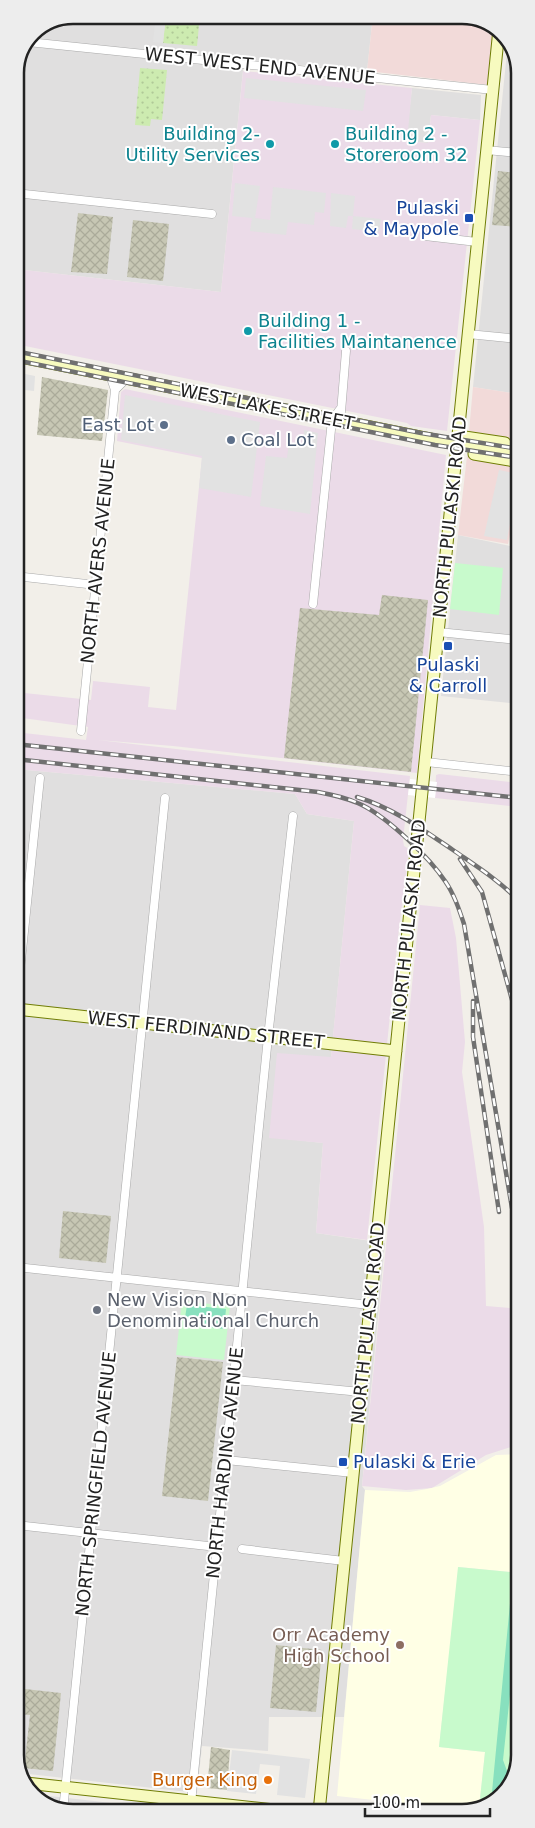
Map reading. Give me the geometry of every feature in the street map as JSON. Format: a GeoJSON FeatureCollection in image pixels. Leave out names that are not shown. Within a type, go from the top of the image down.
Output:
{"type":"FeatureCollection","features":[{"type":"Feature","properties":{"kind":"main road","name":"NORTH PULASKI ROAD"},"geometry":{"type":"LineString","coordinates":[[320,1804],[498,39]]}},
{"type":"Feature","properties":{"kind":"main road","name":"WEST LAKE STREET"},"geometry":{"type":"LineString","coordinates":[[24,358],[457,444],[511,453]]}},
{"type":"Feature","properties":{"kind":"main road","name":"WEST LAKE STREET"},"geometry":{"type":"LineString","coordinates":[[457,444],[511,446]]}},
{"type":"Feature","properties":{"kind":"main road","name":"WEST LAKE STREET"},"geometry":{"type":"LineString","coordinates":[[457,444],[511,459]]}},
{"type":"Feature","properties":{"kind":"main road","name":"WEST FERDINAND STREET"},"geometry":{"type":"LineString","coordinates":[[24,1009],[396,1051]]}},
{"type":"Feature","properties":{"kind":"main road"},"geometry":{"type":"LineString","coordinates":[[34,1785],[171,1804]]}},
{"type":"Feature","properties":{"kind":"street","name":"WEST WEST END AVENUE"},"geometry":{"type":"LineString","coordinates":[[34,43],[492,90]]}},
{"type":"Feature","properties":{"kind":"street"},"geometry":{"type":"LineString","coordinates":[[486,150],[511,153]]}},
{"type":"Feature","properties":{"kind":"street"},"geometry":{"type":"LineString","coordinates":[[24,194],[212,214]]}},
{"type":"Feature","properties":{"kind":"street"},"geometry":{"type":"LineString","coordinates":[[425,236],[477,242]]}},
{"type":"Feature","properties":{"kind":"street"},"geometry":{"type":"LineString","coordinates":[[468,334],[511,338]]}},
{"type":"Feature","properties":{"kind":"street"},"geometry":{"type":"LineString","coordinates":[[313,604],[330,434],[341,408],[346,350]]}},
{"type":"Feature","properties":{"kind":"street","name":"NORTH AVERS AVENUE"},"geometry":{"type":"LineString","coordinates":[[81,731],[116,390],[110,376]]}},
{"type":"Feature","properties":{"kind":"street"},"geometry":{"type":"LineString","coordinates":[[116,390],[126,379]]}},
{"type":"Feature","properties":{"kind":"street"},"geometry":{"type":"LineString","coordinates":[[24,577],[96,585]]}},
{"type":"Feature","properties":{"kind":"street"},"geometry":{"type":"LineString","coordinates":[[438,632],[511,639]]}},
{"type":"Feature","properties":{"kind":"street"},"geometry":{"type":"LineString","coordinates":[[426,762],[511,771]]}},
{"type":"Feature","properties":{"kind":"street"},"geometry":{"type":"LineString","coordinates":[[24,931],[40,778]]}},
{"type":"Feature","properties":{"kind":"street","name":"NORTH SPRINGFIELD AVENUE"},"geometry":{"type":"LineString","coordinates":[[64,1803],[165,798]]}},
{"type":"Feature","properties":{"kind":"street","name":"NORTH HARDING AVENUE"},"geometry":{"type":"LineString","coordinates":[[191,1804],[268,1037],[293,816]]}},
{"type":"Feature","properties":{"kind":"street"},"geometry":{"type":"LineString","coordinates":[[24,1268],[370,1305]]}},
{"type":"Feature","properties":{"kind":"street"},"geometry":{"type":"LineString","coordinates":[[234,1380],[361,1392]]}},
{"type":"Feature","properties":{"kind":"street"},"geometry":{"type":"LineString","coordinates":[[226,1460],[353,1473]]}},
{"type":"Feature","properties":{"kind":"street"},"geometry":{"type":"LineString","coordinates":[[24,1526],[217,1547]]}},
{"type":"Feature","properties":{"kind":"street"},"geometry":{"type":"LineString","coordinates":[[242,1549],[344,1561]]}},
{"type":"Feature","properties":{"kind":"shaded area"},"geometry":{"type":"Polygon","coordinates":[[[72,24],[372,24],[367,71],[244,60],[221,292],[24,270],[24,72],[27,54],[32,45],[45,32],[54,27],[72,24]]]}},
{"type":"Feature","properties":{"kind":"shaded area"},"geometry":{"type":"Polygon","coordinates":[[[155,24],[165,24],[163,43],[153,42],[155,24]]]}},
{"type":"Feature","properties":{"kind":"shaded area"},"geometry":{"type":"Polygon","coordinates":[[[372,24],[466,24],[481,27],[493,35],[488,85],[367,71],[372,24]]]}},
{"type":"Feature","properties":{"kind":"shaded area"},"geometry":{"type":"Polygon","coordinates":[[[507,52],[511,72],[511,393],[473,387],[507,52]]]}},
{"type":"Feature","properties":{"kind":"shaded area"},"geometry":{"type":"Polygon","coordinates":[[[243,71],[412,88],[407,141],[428,143],[431,115],[480,120],[447,431],[411,426],[407,423],[24,346],[24,270],[221,292],[243,71]]]}},
{"type":"Feature","properties":{"kind":"shaded area"},"geometry":{"type":"Polygon","coordinates":[[[246,78],[366,90],[363,111],[244,98],[246,78]]]}},
{"type":"Feature","properties":{"kind":"shaded area"},"geometry":{"type":"Polygon","coordinates":[[[412,88],[481,95],[480,120],[431,115],[428,143],[406,141],[412,88]]]}},
{"type":"Feature","properties":{"kind":"shaded area"},"geometry":{"type":"Polygon","coordinates":[[[498,171],[511,172],[511,226],[492,225],[498,171]]]}},
{"type":"Feature","properties":{"kind":"shaded area"},"geometry":{"type":"Polygon","coordinates":[[[235,183],[260,186],[255,218],[270,220],[273,187],[326,193],[324,213],[315,212],[314,225],[288,222],[286,235],[250,231],[252,218],[232,216],[235,183]]]}},
{"type":"Feature","properties":{"kind":"shaded area"},"geometry":{"type":"Polygon","coordinates":[[[331,193],[355,196],[353,216],[348,216],[346,228],[330,226],[331,193]]]}},
{"type":"Feature","properties":{"kind":"shaded area"},"geometry":{"type":"Polygon","coordinates":[[[78,213],[113,217],[107,274],[71,272],[78,213]]]}},
{"type":"Feature","properties":{"kind":"shaded area"},"geometry":{"type":"Polygon","coordinates":[[[353,216],[381,219],[379,232],[352,229],[353,216]]]}},
{"type":"Feature","properties":{"kind":"shaded area"},"geometry":{"type":"Polygon","coordinates":[[[133,220],[169,224],[163,281],[127,277],[133,220]]]}},
{"type":"Feature","properties":{"kind":"shaded area"},"geometry":{"type":"Polygon","coordinates":[[[24,374],[35,376],[34,391],[24,390],[24,374]]]}},
{"type":"Feature","properties":{"kind":"shaded area"},"geometry":{"type":"Polygon","coordinates":[[[42,377],[108,390],[102,441],[37,435],[42,377]]]}},
{"type":"Feature","properties":{"kind":"shaded area"},"geometry":{"type":"Polygon","coordinates":[[[473,387],[511,393],[511,439],[469,431],[473,387]]]}},
{"type":"Feature","properties":{"kind":"shaded area"},"geometry":{"type":"Polygon","coordinates":[[[125,389],[446,455],[417,773],[173,746],[98,740],[410,776],[403,840],[404,846],[409,849],[398,937],[367,1240],[316,1233],[323,1143],[269,1138],[277,1053],[331,1057],[354,821],[307,814],[295,794],[24,770],[24,733],[86,740],[88,727],[24,718],[24,693],[91,700],[93,681],[150,687],[148,707],[176,710],[202,458],[117,441],[121,392],[125,389]]]}},
{"type":"Feature","properties":{"kind":"shaded area"},"geometry":{"type":"Polygon","coordinates":[[[125,395],[260,422],[251,497],[199,488],[202,456],[121,440],[125,395]]]}},
{"type":"Feature","properties":{"kind":"shaded area","name":"Coal Lot"},"geometry":{"type":"Polygon","coordinates":[[[304,430],[318,433],[310,514],[260,506],[266,456],[287,458],[289,443],[303,444],[304,430]]]}},
{"type":"Feature","properties":{"kind":"shaded area"},"geometry":{"type":"Polygon","coordinates":[[[467,456],[511,464],[511,530],[508,544],[458,535],[467,456]]]}},
{"type":"Feature","properties":{"kind":"shaded area"},"geometry":{"type":"Polygon","coordinates":[[[499,470],[511,472],[511,518],[507,540],[484,536],[499,470]]]}},
{"type":"Feature","properties":{"kind":"shaded area"},"geometry":{"type":"Polygon","coordinates":[[[458,535],[511,546],[511,703],[441,696],[458,535]]]}},
{"type":"Feature","properties":{"kind":"shaded area"},"geometry":{"type":"Polygon","coordinates":[[[382,595],[428,600],[411,772],[284,758],[300,608],[379,615],[382,595]]]}},
{"type":"Feature","properties":{"kind":"shaded area"},"geometry":{"type":"Polygon","coordinates":[[[24,770],[295,794],[307,814],[354,821],[331,1058],[269,1137],[323,1143],[316,1233],[385,1243],[362,1486],[365,1490],[344,1717],[269,1717],[268,1751],[202,1746],[197,1793],[27,1774],[26,1771],[24,1756],[24,770]]]}},
{"type":"Feature","properties":{"kind":"shaded area"},"geometry":{"type":"Polygon","coordinates":[[[436,775],[511,782],[511,806],[435,798],[436,775]]]}},
{"type":"Feature","properties":{"kind":"shaded area"},"geometry":{"type":"Polygon","coordinates":[[[420,905],[450,908],[456,938],[465,1042],[462,1072],[484,1227],[486,1306],[511,1308],[511,1447],[486,1455],[432,1488],[406,1490],[362,1486],[420,905]]]}},
{"type":"Feature","properties":{"kind":"shaded area"},"geometry":{"type":"Polygon","coordinates":[[[63,1211],[111,1216],[106,1263],[59,1258],[63,1211]]]}},
{"type":"Feature","properties":{"kind":"shaded area"},"geometry":{"type":"Polygon","coordinates":[[[177,1357],[223,1362],[208,1501],[162,1496],[177,1357]]]}},
{"type":"Feature","properties":{"kind":"shaded area","name":"Orr Academy High School"},"geometry":{"type":"Polygon","coordinates":[[[511,1454],[511,1572],[459,1567],[439,1747],[485,1752],[480,1801],[462,1804],[411,1804],[337,1796],[365,1490],[410,1492],[440,1486],[496,1455],[511,1454]]]}},
{"type":"Feature","properties":{"kind":"shaded area"},"geometry":{"type":"Polygon","coordinates":[[[276,1645],[322,1650],[316,1712],[270,1708],[276,1645]]]}},
{"type":"Feature","properties":{"kind":"shaded area"},"geometry":{"type":"Polygon","coordinates":[[[24,1689],[61,1693],[53,1771],[26,1768],[30,1715],[24,1715],[24,1689]]]}},
{"type":"Feature","properties":{"kind":"shaded area"},"geometry":{"type":"Polygon","coordinates":[[[211,1747],[230,1750],[227,1790],[207,1788],[211,1747]]]}},
{"type":"Feature","properties":{"kind":"shaded area"},"geometry":{"type":"Polygon","coordinates":[[[232,1750],[310,1759],[305,1798],[277,1795],[280,1766],[260,1764],[256,1794],[227,1791],[232,1750]]]}},
{"type":"Feature","properties":{"kind":"shaded area"},"geometry":{"type":"Polygon","coordinates":[[[45,1795],[120,1804],[60,1803],[45,1795]]]}},
{"type":"Feature","properties":{"kind":"green space"},"geometry":{"type":"Polygon","coordinates":[[[165,24],[199,24],[197,46],[163,43],[165,24]]]}},
{"type":"Feature","properties":{"kind":"green space"},"geometry":{"type":"Polygon","coordinates":[[[140,68],[167,70],[162,120],[151,119],[150,126],[135,125],[140,68]]]}},
{"type":"Feature","properties":{"kind":"green space"},"geometry":{"type":"Polygon","coordinates":[[[455,563],[503,568],[499,615],[450,609],[455,563]]]}},
{"type":"Feature","properties":{"kind":"green space"},"geometry":{"type":"Polygon","coordinates":[[[182,1301],[230,1306],[224,1360],[176,1355],[182,1301]]]}},
{"type":"Feature","properties":{"kind":"green space"},"geometry":{"type":"Polygon","coordinates":[[[187,1305],[226,1309],[224,1329],[184,1324],[187,1305]]]}},
{"type":"Feature","properties":{"kind":"green space"},"geometry":{"type":"Polygon","coordinates":[[[458,1567],[511,1572],[511,1762],[509,1771],[495,1792],[480,1801],[485,1752],[439,1747],[458,1567]]]}},
{"type":"Feature","properties":{"kind":"green space"},"geometry":{"type":"Polygon","coordinates":[[[511,1593],[511,1685],[503,1760],[508,1773],[501,1785],[495,1792],[492,1792],[511,1593]]]}},
{"type":"Feature","properties":{"kind":"pier"},"geometry":{"type":"Polygon","coordinates":[[[410,779],[437,782],[435,798],[408,795],[410,779]]]}},
{"type":"Feature","properties":{"kind":"railway"},"geometry":{"type":"LineString","coordinates":[[24,353],[421,433],[511,448]]}},
{"type":"Feature","properties":{"kind":"railway"},"geometry":{"type":"LineString","coordinates":[[24,362],[435,445],[511,457]]}},
{"type":"Feature","properties":{"kind":"railway"},"geometry":{"type":"LineString","coordinates":[[24,745],[511,797]]}},
{"type":"Feature","properties":{"kind":"railway"},"geometry":{"type":"LineString","coordinates":[[24,760],[324,793],[362,805],[395,828],[438,871],[454,896],[464,924],[511,1202]]}},
{"type":"Feature","properties":{"kind":"railway"},"geometry":{"type":"LineString","coordinates":[[357,797],[383,807],[418,827],[488,874],[511,894]]}},
{"type":"Feature","properties":{"kind":"railway"},"geometry":{"type":"LineString","coordinates":[[460,859],[482,892],[511,996]]}},
{"type":"Feature","properties":{"kind":"railway"},"geometry":{"type":"LineString","coordinates":[[473,1001],[473,1037],[499,1212]]}},
{"type":"Feature","properties":{"kind":"place","name":"Building 2- Utility Services"},"geometry":{"type":"Point","coordinates":[270,144]}},
{"type":"Feature","properties":{"kind":"place","name":"Building 2 - Storeroom 32"},"geometry":{"type":"Point","coordinates":[335,144]}},
{"type":"Feature","properties":{"kind":"place","name":"Pulaski & Maypole"},"geometry":{"type":"Point","coordinates":[469,218]}},
{"type":"Feature","properties":{"kind":"place","name":"Building 1 - Facilities Maintanence"},"geometry":{"type":"Point","coordinates":[248,331]}},
{"type":"Feature","properties":{"kind":"place","name":"East Lot"},"geometry":{"type":"Point","coordinates":[164,425]}},
{"type":"Feature","properties":{"kind":"place","name":"Coal Lot"},"geometry":{"type":"Point","coordinates":[231,440]}},
{"type":"Feature","properties":{"kind":"place","name":"Pulaski & Carroll"},"geometry":{"type":"Point","coordinates":[448,646]}},
{"type":"Feature","properties":{"kind":"place","name":"New Vision Non Denominational Church"},"geometry":{"type":"Point","coordinates":[97,1310]}},
{"type":"Feature","properties":{"kind":"place","name":"Pulaski & Erie"},"geometry":{"type":"Point","coordinates":[343,1462]}},
{"type":"Feature","properties":{"kind":"place","name":"Orr Academy High School"},"geometry":{"type":"Point","coordinates":[400,1645]}},
{"type":"Feature","properties":{"kind":"place","name":"Burger King"},"geometry":{"type":"Point","coordinates":[268,1780]}}]}
